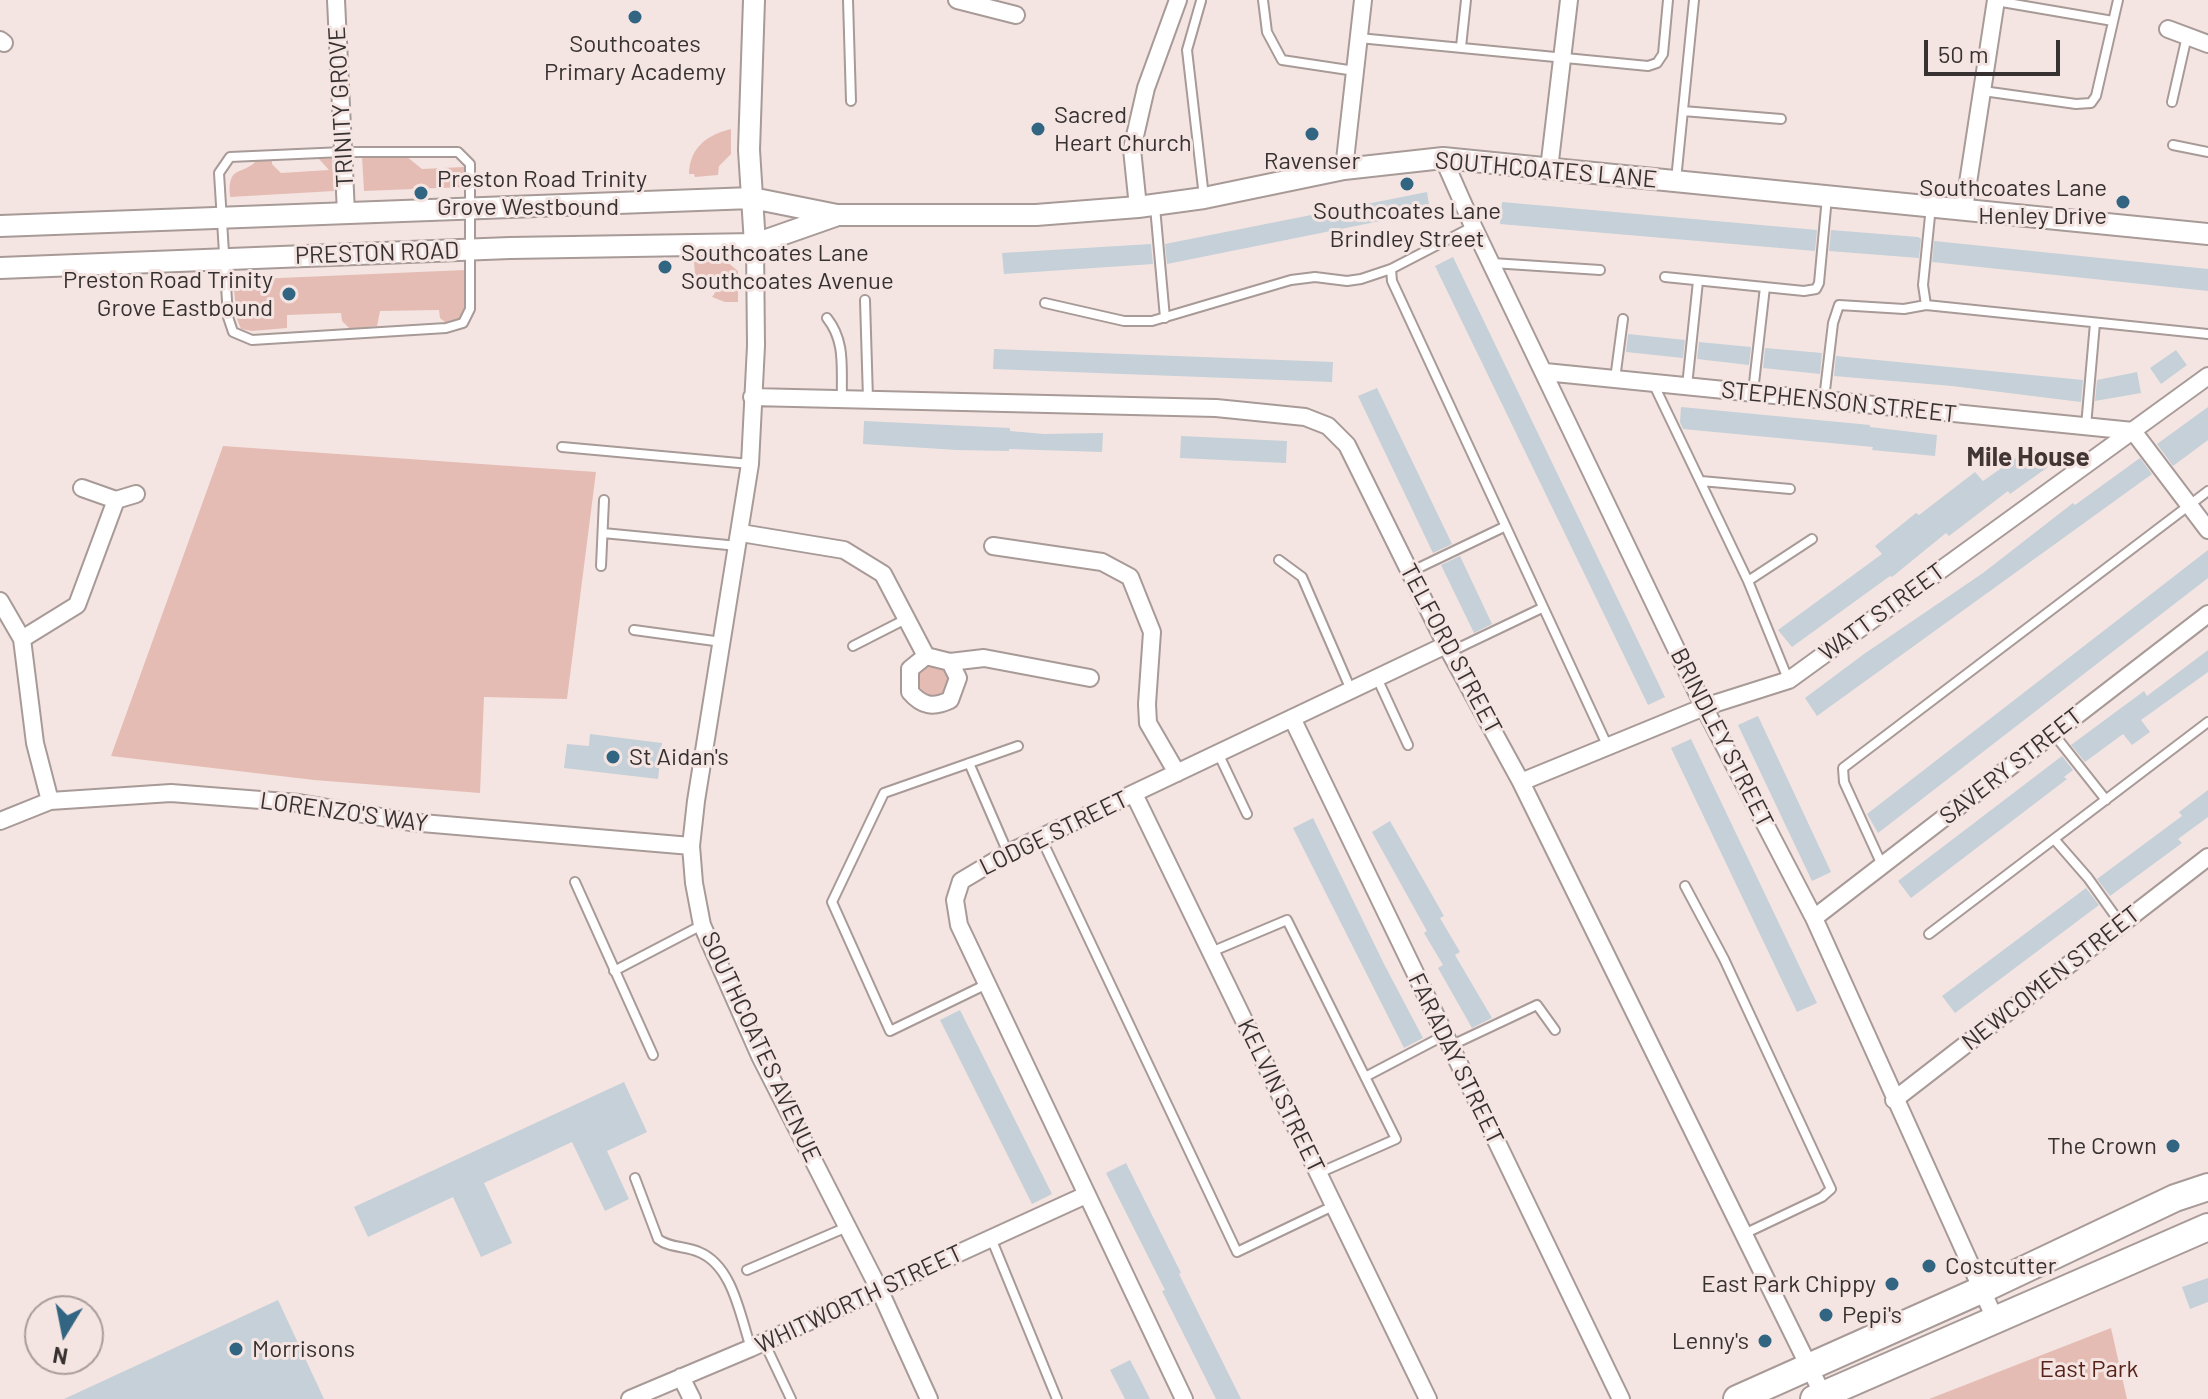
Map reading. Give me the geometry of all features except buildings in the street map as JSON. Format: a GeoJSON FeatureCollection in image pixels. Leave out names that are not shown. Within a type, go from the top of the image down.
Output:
{"type":"FeatureCollection","features":[{"type":"Feature","properties":{"kind":"highway"},"geometry":{"type":"LineString","coordinates":[[1737,1399],[1981,1290],[2175,1198],[2208,1187]]}},
{"type":"Feature","properties":{"kind":"highway"},"geometry":{"type":"LineString","coordinates":[[1819,1397],[2208,1227]]}},
{"type":"Feature","properties":{"kind":"street","name":"TRINITY GROVE"},"geometry":{"type":"LineString","coordinates":[[336,0],[346,213]]}},
{"type":"Feature","properties":{"kind":"street"},"geometry":{"type":"LineString","coordinates":[[754,0],[749,150],[755,244]]}},
{"type":"Feature","properties":{"kind":"street"},"geometry":{"type":"LineString","coordinates":[[957,0],[1016,15]]}},
{"type":"Feature","properties":{"kind":"street"},"geometry":{"type":"LineString","coordinates":[[1146,206],[1132,149],[1146,88],[1178,0]]}},
{"type":"Feature","properties":{"kind":"street"},"geometry":{"type":"LineString","coordinates":[[1344,169],[1363,0]]}},
{"type":"Feature","properties":{"kind":"street"},"geometry":{"type":"LineString","coordinates":[[1549,169],[1569,0]]}},
{"type":"Feature","properties":{"kind":"street"},"geometry":{"type":"LineString","coordinates":[[1964,209],[1996,0]]}},
{"type":"Feature","properties":{"kind":"street"},"geometry":{"type":"LineString","coordinates":[[2168,29],[2208,44]]}},
{"type":"Feature","properties":{"kind":"street","name":"SOUTHCOATES LANE"},"geometry":{"type":"LineString","coordinates":[[752,198],[837,215],[1036,215],[1204,198],[1344,169],[1443,158],[2208,234]]}},
{"type":"Feature","properties":{"kind":"street","name":"BRINDLEY STREET"},"geometry":{"type":"LineString","coordinates":[[1443,158],[1704,707],[1814,918],[1996,1321]]}},
{"type":"Feature","properties":{"kind":"street","name":"PRESTON ROAD"},"geometry":{"type":"LineString","coordinates":[[0,226],[752,198]]}},
{"type":"Feature","properties":{"kind":"street","name":"SOUTHCOATES LANE"},"geometry":{"type":"LineString","coordinates":[[755,244],[837,215]]}},
{"type":"Feature","properties":{"kind":"street","name":"PRESTON ROAD"},"geometry":{"type":"LineString","coordinates":[[0,268],[470,250],[755,244]]}},
{"type":"Feature","properties":{"kind":"street","name":"SOUTHCOATES AVENUE"},"geometry":{"type":"LineString","coordinates":[[755,244],[756,346],[750,464],[691,846],[694,883],[702,925],[760,1056],[879,1289],[929,1399]]}},
{"type":"Feature","properties":{"kind":"street","name":"STEPHENSON STREET"},"geometry":{"type":"LineString","coordinates":[[1545,372],[2133,431]]}},
{"type":"Feature","properties":{"kind":"street","name":"WATT STREET"},"geometry":{"type":"LineString","coordinates":[[1521,782],[1704,707],[1789,680],[2208,376]]}},
{"type":"Feature","properties":{"kind":"street","name":"TELFORD STREET"},"geometry":{"type":"LineString","coordinates":[[752,397],[1216,408],[1305,417],[1328,426],[1347,445],[1448,648],[1521,782],[1808,1366],[1819,1397]]}},
{"type":"Feature","properties":{"kind":"street"},"geometry":{"type":"LineString","coordinates":[[2133,431],[2208,530]]}},
{"type":"Feature","properties":{"kind":"street"},"geometry":{"type":"LineString","coordinates":[[82,488],[116,500],[136,494]]}},
{"type":"Feature","properties":{"kind":"street"},"geometry":{"type":"LineString","coordinates":[[22,639],[77,605],[116,500]]}},
{"type":"Feature","properties":{"kind":"street"},"geometry":{"type":"LineString","coordinates":[[740,540],[844,550],[883,574],[926,656],[950,662],[984,658],[1090,678]]}},
{"type":"Feature","properties":{"kind":"street"},"geometry":{"type":"LineString","coordinates":[[993,546],[1102,562],[1130,577],[1152,632],[1148,723],[1177,773]]}},
{"type":"Feature","properties":{"kind":"street"},"geometry":{"type":"LineString","coordinates":[[0,601],[22,639],[35,743],[50,801]]}},
{"type":"Feature","properties":{"kind":"street","name":"SAVERY STREET"},"geometry":{"type":"LineString","coordinates":[[1814,918],[2208,614]]}},
{"type":"Feature","properties":{"kind":"street","name":"LODGE STREET"},"geometry":{"type":"LineString","coordinates":[[1184,1399],[959,925],[955,900],[961,881],[1008,853],[1377,677],[1448,648]]}},
{"type":"Feature","properties":{"kind":"street"},"geometry":{"type":"LineString","coordinates":[[926,656],[910,669],[910,692],[918,702],[937,706],[950,700],[958,678],[950,662]]}},
{"type":"Feature","properties":{"kind":"street","name":"FARADAY STREET"},"geometry":{"type":"LineString","coordinates":[[1292,718],[1621,1399]]}},
{"type":"Feature","properties":{"kind":"street","name":"LORENZO'S WAY"},"geometry":{"type":"LineString","coordinates":[[0,821],[50,801],[171,793],[299,803],[425,824],[691,846]]}},
{"type":"Feature","properties":{"kind":"street","name":"KELVIN STREET"},"geometry":{"type":"LineString","coordinates":[[1134,794],[1428,1399]]}},
{"type":"Feature","properties":{"kind":"street","name":"NEWCOMEN STREET"},"geometry":{"type":"LineString","coordinates":[[1894,1100],[2208,857]]}},
{"type":"Feature","properties":{"kind":"street","name":"WHITWORTH STREET"},"geometry":{"type":"LineString","coordinates":[[630,1399],[758,1345],[1086,1195]]}},
{"type":"Feature","properties":{"kind":"street"},"geometry":{"type":"LineString","coordinates":[[681,1377],[692,1399]]}},
{"type":"Feature","properties":{"kind":"lane"},"geometry":{"type":"LineString","coordinates":[[848,0],[851,101]]}},
{"type":"Feature","properties":{"kind":"lane"},"geometry":{"type":"LineString","coordinates":[[1263,0],[1267,32],[1282,60],[1355,71]]}},
{"type":"Feature","properties":{"kind":"lane"},"geometry":{"type":"LineString","coordinates":[[1461,47],[1466,0]]}},
{"type":"Feature","properties":{"kind":"lane"},"geometry":{"type":"LineString","coordinates":[[1359,38],[1648,66],[1657,63],[1663,54],[1668,0]]}},
{"type":"Feature","properties":{"kind":"lane"},"geometry":{"type":"LineString","coordinates":[[1676,181],[1694,0]]}},
{"type":"Feature","properties":{"kind":"lane"},"geometry":{"type":"LineString","coordinates":[[1996,0],[2113,21]]}},
{"type":"Feature","properties":{"kind":"lane"},"geometry":{"type":"LineString","coordinates":[[1982,91],[2076,104],[2091,103],[2096,96],[2118,0]]}},
{"type":"Feature","properties":{"kind":"lane"},"geometry":{"type":"LineString","coordinates":[[1201,1],[1187,50],[1204,198]]}},
{"type":"Feature","properties":{"kind":"lane"},"geometry":{"type":"LineString","coordinates":[[2172,102],[2187,36]]}},
{"type":"Feature","properties":{"kind":"lane"},"geometry":{"type":"LineString","coordinates":[[1683,111],[1781,119]]}},
{"type":"Feature","properties":{"kind":"lane"},"geometry":{"type":"LineString","coordinates":[[2173,145],[2208,152]]}},
{"type":"Feature","properties":{"kind":"lane"},"geometry":{"type":"LineString","coordinates":[[343,152],[458,152],[470,164],[470,309],[463,323],[446,328],[252,340],[233,332],[228,317],[219,173],[230,157],[343,152]]}},
{"type":"Feature","properties":{"kind":"lane"},"geometry":{"type":"LineString","coordinates":[[1665,277],[1804,291],[1816,289],[1827,196]]}},
{"type":"Feature","properties":{"kind":"lane"},"geometry":{"type":"LineString","coordinates":[[1146,206],[1165,318]]}},
{"type":"Feature","properties":{"kind":"lane"},"geometry":{"type":"LineString","coordinates":[[1926,305],[1923,285],[1931,206]]}},
{"type":"Feature","properties":{"kind":"lane"},"geometry":{"type":"LineString","coordinates":[[1045,303],[1124,321],[1152,321],[1291,280],[1315,277],[1347,281],[1391,269],[1473,226]]}},
{"type":"Feature","properties":{"kind":"lane"},"geometry":{"type":"LineString","coordinates":[[1492,263],[1600,270]]}},
{"type":"Feature","properties":{"kind":"lane"},"geometry":{"type":"LineString","coordinates":[[1391,269],[1392,281],[1608,747]]}},
{"type":"Feature","properties":{"kind":"lane"},"geometry":{"type":"LineString","coordinates":[[1687,386],[1698,281]]}},
{"type":"Feature","properties":{"kind":"lane"},"geometry":{"type":"LineString","coordinates":[[1753,393],[1765,287]]}},
{"type":"Feature","properties":{"kind":"lane"},"geometry":{"type":"LineString","coordinates":[[865,300],[868,399]]}},
{"type":"Feature","properties":{"kind":"lane"},"geometry":{"type":"LineString","coordinates":[[1824,400],[1833,323],[1839,305],[1904,309],[1926,305],[2208,334]]}},
{"type":"Feature","properties":{"kind":"lane"},"geometry":{"type":"LineString","coordinates":[[827,318],[838,331],[841,342],[842,399]]}},
{"type":"Feature","properties":{"kind":"lane"},"geometry":{"type":"LineString","coordinates":[[1614,379],[1623,319]]}},
{"type":"Feature","properties":{"kind":"lane"},"geometry":{"type":"LineString","coordinates":[[2086,426],[2095,323]]}},
{"type":"Feature","properties":{"kind":"lane"},"geometry":{"type":"LineString","coordinates":[[1653,383],[1748,581],[1789,680]]}},
{"type":"Feature","properties":{"kind":"lane"},"geometry":{"type":"LineString","coordinates":[[562,447],[750,464]]}},
{"type":"Feature","properties":{"kind":"lane"},"geometry":{"type":"LineString","coordinates":[[1701,481],[1790,489]]}},
{"type":"Feature","properties":{"kind":"lane"},"geometry":{"type":"LineString","coordinates":[[1882,865],[1844,782],[1843,768],[2208,491]]}},
{"type":"Feature","properties":{"kind":"lane"},"geometry":{"type":"LineString","coordinates":[[601,566],[604,500]]}},
{"type":"Feature","properties":{"kind":"lane"},"geometry":{"type":"LineString","coordinates":[[1410,572],[1504,527]]}},
{"type":"Feature","properties":{"kind":"lane"},"geometry":{"type":"LineString","coordinates":[[603,533],[740,540]]}},
{"type":"Feature","properties":{"kind":"lane"},"geometry":{"type":"LineString","coordinates":[[1748,581],[1812,539]]}},
{"type":"Feature","properties":{"kind":"lane"},"geometry":{"type":"LineString","coordinates":[[1279,560],[1302,577],[1351,690]]}},
{"type":"Feature","properties":{"kind":"lane"},"geometry":{"type":"LineString","coordinates":[[1448,648],[1542,608]]}},
{"type":"Feature","properties":{"kind":"lane"},"geometry":{"type":"LineString","coordinates":[[853,646],[906,619]]}},
{"type":"Feature","properties":{"kind":"lane"},"geometry":{"type":"LineString","coordinates":[[634,630],[722,642]]}},
{"type":"Feature","properties":{"kind":"lane"},"geometry":{"type":"LineString","coordinates":[[1377,677],[1408,745]]}},
{"type":"Feature","properties":{"kind":"lane"},"geometry":{"type":"LineString","coordinates":[[1929,934],[2208,722]]}},
{"type":"Feature","properties":{"kind":"lane"},"geometry":{"type":"LineString","coordinates":[[2053,733],[2106,800]]}},
{"type":"Feature","properties":{"kind":"lane"},"geometry":{"type":"LineString","coordinates":[[987,984],[890,1031],[832,902],[884,793],[1018,746]]}},
{"type":"Feature","properties":{"kind":"lane"},"geometry":{"type":"LineString","coordinates":[[1218,753],[1247,814]]}},
{"type":"Feature","properties":{"kind":"lane"},"geometry":{"type":"LineString","coordinates":[[969,763],[1008,853]]}},
{"type":"Feature","properties":{"kind":"lane"},"geometry":{"type":"LineString","coordinates":[[1041,838],[1237,1252],[1334,1205]]}},
{"type":"Feature","properties":{"kind":"lane"},"geometry":{"type":"LineString","coordinates":[[2054,839],[2088,878],[2121,924]]}},
{"type":"Feature","properties":{"kind":"lane"},"geometry":{"type":"LineString","coordinates":[[575,882],[653,1055]]}},
{"type":"Feature","properties":{"kind":"lane"},"geometry":{"type":"LineString","coordinates":[[1685,886],[1724,959],[1831,1189],[1822,1197],[1744,1234]]}},
{"type":"Feature","properties":{"kind":"lane"},"geometry":{"type":"LineString","coordinates":[[1211,952],[1287,920],[1396,1139],[1319,1173]]}},
{"type":"Feature","properties":{"kind":"lane"},"geometry":{"type":"LineString","coordinates":[[614,971],[702,925]]}},
{"type":"Feature","properties":{"kind":"lane"},"geometry":{"type":"LineString","coordinates":[[1365,1077],[1447,1040],[1537,1005],[1555,1030]]}},
{"type":"Feature","properties":{"kind":"lane"},"geometry":{"type":"LineString","coordinates":[[635,1178],[662,1243],[697,1250],[719,1264],[758,1345],[791,1399]]}},
{"type":"Feature","properties":{"kind":"lane"},"geometry":{"type":"LineString","coordinates":[[747,1270],[847,1227]]}},
{"type":"Feature","properties":{"kind":"lane"},"geometry":{"type":"LineString","coordinates":[[991,1238],[1057,1399]]}},
{"type":"Feature","properties":{"kind":"green space"},"geometry":{"type":"Polygon","coordinates":[[[731,129],[731,154],[719,166],[718,175],[695,177],[689,174],[696,149],[714,135],[731,129]]]}},
{"type":"Feature","properties":{"kind":"green space"},"geometry":{"type":"Polygon","coordinates":[[[362,156],[406,156],[422,169],[464,167],[465,187],[364,191],[362,156]]]}},
{"type":"Feature","properties":{"kind":"green space"},"geometry":{"type":"Polygon","coordinates":[[[272,158],[272,164],[281,173],[329,170],[319,159],[332,158],[334,191],[230,197],[231,179],[237,172],[258,159],[272,158]]]}},
{"type":"Feature","properties":{"kind":"green space"},"geometry":{"type":"Polygon","coordinates":[[[726,261],[738,271],[738,302],[725,302],[712,297],[717,290],[707,280],[700,285],[695,274],[694,262],[726,261]]]}},
{"type":"Feature","properties":{"kind":"green space"},"geometry":{"type":"Polygon","coordinates":[[[465,270],[466,306],[460,320],[446,323],[440,318],[439,310],[380,311],[377,326],[350,329],[342,321],[341,313],[287,315],[287,328],[252,331],[241,329],[237,319],[233,280],[465,270]]]}},
{"type":"Feature","properties":{"kind":"green space"},"geometry":{"type":"Polygon","coordinates":[[[223,446],[596,472],[567,699],[484,697],[480,793],[314,780],[111,756],[223,446]]]}},
{"type":"Feature","properties":{"kind":"green space"},"geometry":{"type":"Polygon","coordinates":[[[934,664],[946,668],[950,680],[946,692],[934,696],[922,692],[918,680],[922,668],[934,664]]]}},
{"type":"Feature","properties":{"kind":"green space","name":"East Park"},"geometry":{"type":"Polygon","coordinates":[[[2111,1328],[2127,1399],[1929,1399],[2111,1328]]]}},
{"type":"Feature","properties":{"kind":"place","name":"Southcoates Primary Academy"},"geometry":{"type":"Point","coordinates":[635,17]}},
{"type":"Feature","properties":{"kind":"place","name":"Sacred Heart Church"},"geometry":{"type":"Point","coordinates":[1038,129]}},
{"type":"Feature","properties":{"kind":"place","name":"Ravenser"},"geometry":{"type":"Point","coordinates":[1312,134]}},
{"type":"Feature","properties":{"kind":"place","name":"Southcoates Lane Brindley Street"},"geometry":{"type":"Point","coordinates":[1407,184]}},
{"type":"Feature","properties":{"kind":"place","name":"Preston Road Trinity Grove Westbound"},"geometry":{"type":"Point","coordinates":[421,193]}},
{"type":"Feature","properties":{"kind":"place","name":"Southcoates Lane Henley Drive"},"geometry":{"type":"Point","coordinates":[2123,202]}},
{"type":"Feature","properties":{"kind":"place","name":"Southcoates Lane Southcoates Avenue"},"geometry":{"type":"Point","coordinates":[665,267]}},
{"type":"Feature","properties":{"kind":"place","name":"Preston Road Trinity Grove Eastbound"},"geometry":{"type":"Point","coordinates":[289,294]}},
{"type":"Feature","properties":{"kind":"place","name":"St Aidan's"},"geometry":{"type":"Point","coordinates":[613,757]}},
{"type":"Feature","properties":{"kind":"place","name":"The Crown"},"geometry":{"type":"Point","coordinates":[2173,1146]}},
{"type":"Feature","properties":{"kind":"place","name":"Costcutter"},"geometry":{"type":"Point","coordinates":[1929,1266]}},
{"type":"Feature","properties":{"kind":"place","name":"East Park Chippy"},"geometry":{"type":"Point","coordinates":[1892,1284]}},
{"type":"Feature","properties":{"kind":"place","name":"Pepi's"},"geometry":{"type":"Point","coordinates":[1826,1315]}},
{"type":"Feature","properties":{"kind":"place","name":"Lenny's"},"geometry":{"type":"Point","coordinates":[1765,1341]}},
{"type":"Feature","properties":{"kind":"place","name":"Morrisons"},"geometry":{"type":"Point","coordinates":[236,1349]}},
{"type":"Feature","properties":{"kind":"district","name":"Mile House"},"geometry":{"type":"Point","coordinates":[2028,457]}}]}
